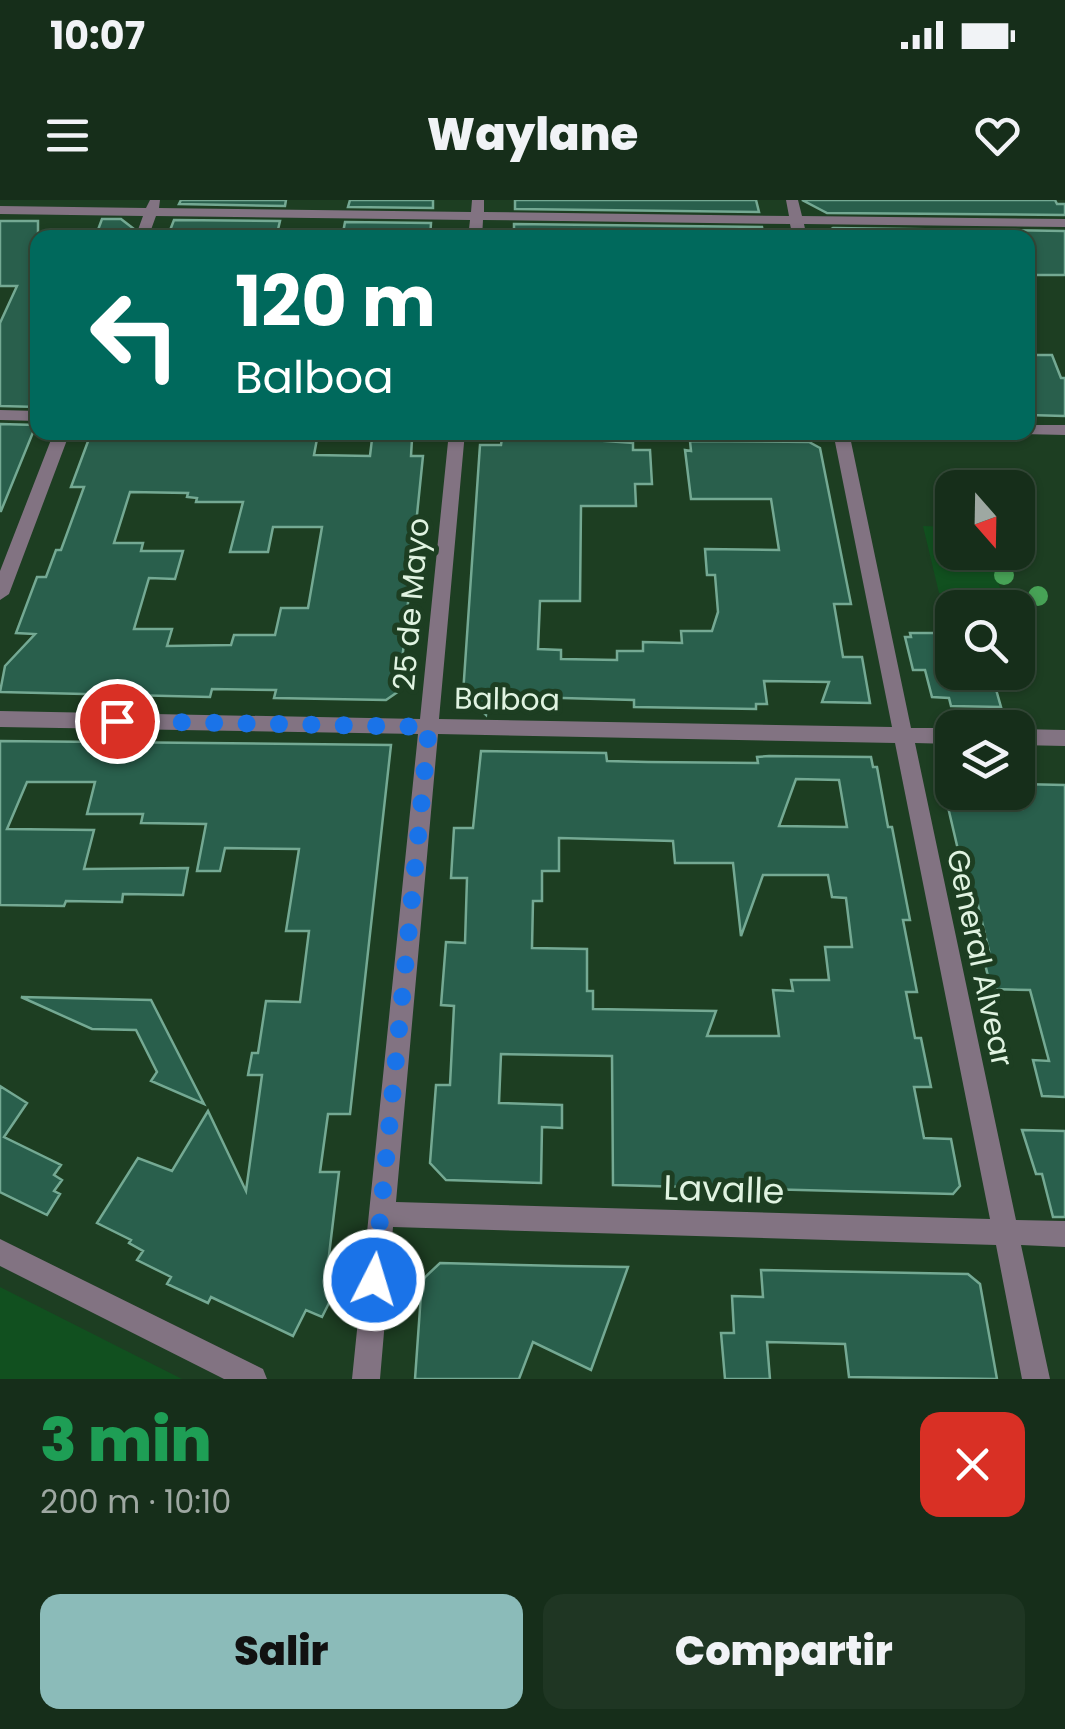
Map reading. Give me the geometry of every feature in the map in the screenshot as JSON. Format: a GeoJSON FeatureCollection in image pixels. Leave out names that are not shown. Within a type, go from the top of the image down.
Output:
{"type":"FeatureCollection","features":[{"type":"Feature","properties":{"kind":"street"},"geometry":{"type":"LineString","coordinates":[[476,230],[478,200]]}},
{"type":"Feature","properties":{"kind":"street"},"geometry":{"type":"LineString","coordinates":[[792,200],[798,230]]}},
{"type":"Feature","properties":{"kind":"street"},"geometry":{"type":"LineString","coordinates":[[143,230],[153,206]]}},
{"type":"Feature","properties":{"kind":"street"},"geometry":{"type":"LineString","coordinates":[[0,210],[153,206],[477,216],[1065,224]]}},
{"type":"Feature","properties":{"kind":"street"},"geometry":{"type":"LineString","coordinates":[[0,416],[30,416]]}},
{"type":"Feature","properties":{"kind":"street"},"geometry":{"type":"LineString","coordinates":[[1035,430],[1065,430]]}},
{"type":"Feature","properties":{"kind":"street"},"geometry":{"type":"LineString","coordinates":[[0,594],[59,440]]}},
{"type":"Feature","properties":{"kind":"street","name":"25 de Mayo"},"geometry":{"type":"LineString","coordinates":[[366,1379],[456,440]]}},
{"type":"Feature","properties":{"kind":"street","name":"General Alvear"},"geometry":{"type":"LineString","coordinates":[[843,440],[1036,1379]]}},
{"type":"Feature","properties":{"kind":"street","name":"Balboa"},"geometry":{"type":"LineString","coordinates":[[0,719],[935,736]]}},
{"type":"Feature","properties":{"kind":"street"},"geometry":{"type":"LineString","coordinates":[[1035,737],[1065,738]]}},
{"type":"Feature","properties":{"kind":"street","name":"Lavalle"},"geometry":{"type":"LineString","coordinates":[[380,1214],[1065,1234]]}},
{"type":"Feature","properties":{"kind":"street"},"geometry":{"type":"LineString","coordinates":[[0,1252],[253,1379]]}},
{"type":"Feature","properties":{"kind":"green space"},"geometry":{"type":"Polygon","coordinates":[[[923,526],[935,526],[935,570],[994,570],[1001,590],[938,590],[923,526]]]}},
{"type":"Feature","properties":{"kind":"green space"},"geometry":{"type":"Polygon","coordinates":[[[0,1287],[182,1379],[0,1379],[0,1287]]]}},
{"type":"Feature","properties":{"kind":"building"},"geometry":{"type":"Polygon","coordinates":[[[181,200],[286,200],[285,206],[179,204],[181,200]]]}},
{"type":"Feature","properties":{"kind":"building"},"geometry":{"type":"Polygon","coordinates":[[[350,200],[433,200],[433,208],[348,207],[350,200]]]}},
{"type":"Feature","properties":{"kind":"building"},"geometry":{"type":"Polygon","coordinates":[[[515,200],[756,200],[759,212],[515,209],[515,200]]]}},
{"type":"Feature","properties":{"kind":"building"},"geometry":{"type":"Polygon","coordinates":[[[802,200],[1055,200],[1065,204],[1065,215],[827,213],[802,200]]]}},
{"type":"Feature","properties":{"kind":"building"},"geometry":{"type":"Polygon","coordinates":[[[102,219],[121,219],[134,229],[134,230],[98,230],[102,219]]]}},
{"type":"Feature","properties":{"kind":"building"},"geometry":{"type":"Polygon","coordinates":[[[174,220],[280,221],[278,230],[170,230],[174,220]]]}},
{"type":"Feature","properties":{"kind":"building"},"geometry":{"type":"Polygon","coordinates":[[[0,221],[38,221],[38,230],[30,230],[30,407],[0,406],[0,323],[17,286],[0,286],[0,221]]]}},
{"type":"Feature","properties":{"kind":"building"},"geometry":{"type":"Polygon","coordinates":[[[345,222],[431,223],[431,230],[344,230],[345,222]]]}},
{"type":"Feature","properties":{"kind":"building"},"geometry":{"type":"Polygon","coordinates":[[[514,224],[763,230],[514,230],[514,224]]]}},
{"type":"Feature","properties":{"kind":"building"},"geometry":{"type":"Polygon","coordinates":[[[833,228],[988,230],[830,230],[833,228]]]}},
{"type":"Feature","properties":{"kind":"building"},"geometry":{"type":"Polygon","coordinates":[[[1035,231],[1065,231],[1065,275],[1035,275],[1035,231]]]}},
{"type":"Feature","properties":{"kind":"building"},"geometry":{"type":"Polygon","coordinates":[[[1035,355],[1052,355],[1061,378],[1065,378],[1065,416],[1035,415],[1035,355]]]}},
{"type":"Feature","properties":{"kind":"building"},"geometry":{"type":"Polygon","coordinates":[[[0,424],[30,425],[30,440],[0,511],[0,424]]]}},
{"type":"Feature","properties":{"kind":"building"},"geometry":{"type":"Polygon","coordinates":[[[89,440],[317,440],[314,455],[370,456],[372,440],[412,440],[411,456],[423,456],[399,691],[386,700],[274,698],[276,690],[212,689],[210,697],[0,692],[5,666],[35,634],[16,633],[37,577],[46,577],[56,550],[61,550],[84,487],[71,487],[89,440]],[[130,492],[114,543],[143,543],[141,551],[183,551],[175,579],[149,578],[134,629],[172,629],[167,646],[231,645],[234,635],[275,635],[281,608],[308,608],[322,527],[273,527],[268,552],[230,552],[243,502],[196,502],[197,498],[187,497],[188,493],[130,492]]]}},
{"type":"Feature","properties":{"kind":"building"},"geometry":{"type":"Polygon","coordinates":[[[502,440],[592,440],[633,443],[633,450],[650,450],[652,484],[635,484],[636,506],[581,506],[580,601],[540,601],[538,649],[561,650],[561,659],[617,660],[617,651],[643,651],[643,642],[682,643],[681,631],[712,631],[718,612],[715,575],[707,575],[705,549],[779,550],[771,499],[691,499],[685,450],[691,451],[690,441],[809,442],[820,448],[851,604],[834,604],[843,657],[862,657],[870,703],[822,702],[829,682],[764,681],[767,704],[756,704],[756,709],[634,707],[634,700],[488,696],[486,715],[463,694],[480,445],[501,445],[502,440]]]}},
{"type":"Feature","properties":{"kind":"building"},"geometry":{"type":"Polygon","coordinates":[[[910,633],[935,633],[935,690],[996,690],[1001,707],[951,706],[949,698],[932,697],[925,670],[913,670],[905,637],[911,637],[910,633]]]}},
{"type":"Feature","properties":{"kind":"building"},"geometry":{"type":"Polygon","coordinates":[[[0,741],[391,745],[350,1114],[328,1114],[320,1172],[339,1172],[327,1272],[332,1274],[330,1301],[322,1317],[306,1310],[293,1336],[211,1297],[208,1303],[167,1284],[171,1277],[137,1260],[143,1251],[129,1243],[131,1240],[97,1223],[138,1158],[172,1171],[208,1111],[246,1191],[262,1075],[248,1075],[252,1053],[258,1053],[266,1001],[300,1002],[309,931],[286,931],[299,849],[225,848],[220,871],[197,871],[206,824],[141,823],[143,814],[87,814],[95,782],[27,782],[7,829],[94,830],[84,869],[188,868],[183,895],[123,894],[122,902],[66,901],[64,906],[0,905],[0,741]]]}},
{"type":"Feature","properties":{"kind":"building"},"geometry":{"type":"Polygon","coordinates":[[[481,751],[606,753],[607,761],[648,762],[758,763],[757,757],[769,756],[871,757],[873,767],[877,767],[888,827],[892,827],[910,920],[903,920],[917,992],[906,992],[915,1038],[921,1038],[931,1087],[914,1087],[924,1138],[951,1139],[960,1186],[953,1194],[613,1185],[612,1056],[501,1054],[499,1103],[562,1105],[562,1128],[542,1127],[541,1183],[446,1180],[430,1163],[436,1085],[450,1085],[454,1006],[441,1005],[446,942],[465,943],[467,878],[451,878],[454,828],[473,828],[481,751]],[[796,779],[779,826],[847,827],[839,780],[796,779]],[[559,838],[559,871],[542,871],[542,901],[533,901],[532,948],[587,949],[587,991],[593,991],[593,1009],[716,1011],[707,1036],[779,1036],[773,990],[793,991],[791,980],[829,980],[825,947],[852,947],[846,898],[832,897],[828,875],[763,875],[741,936],[733,863],[675,863],[673,841],[559,838]]]}},
{"type":"Feature","properties":{"kind":"building"},"geometry":{"type":"Polygon","coordinates":[[[1035,784],[1065,785],[1065,1097],[1042,1096],[1033,1060],[1049,1061],[1030,990],[991,989],[982,951],[989,951],[977,901],[970,901],[949,810],[1035,810],[1035,784]]]}},
{"type":"Feature","properties":{"kind":"building"},"geometry":{"type":"Polygon","coordinates":[[[21,997],[151,1000],[204,1104],[151,1081],[157,1072],[136,1030],[92,1029],[21,997]]]}},
{"type":"Feature","properties":{"kind":"building"},"geometry":{"type":"Polygon","coordinates":[[[0,1086],[27,1103],[4,1137],[61,1165],[54,1175],[62,1180],[54,1191],[60,1194],[47,1215],[0,1192],[0,1086]]]}},
{"type":"Feature","properties":{"kind":"building"},"geometry":{"type":"Polygon","coordinates":[[[1022,1130],[1065,1131],[1065,1217],[1053,1217],[1042,1174],[1036,1174],[1022,1130]]]}},
{"type":"Feature","properties":{"kind":"building"},"geometry":{"type":"Polygon","coordinates":[[[440,1263],[628,1267],[591,1370],[533,1342],[519,1379],[415,1379],[422,1280],[440,1263]]]}},
{"type":"Feature","properties":{"kind":"building"},"geometry":{"type":"Polygon","coordinates":[[[761,1270],[968,1274],[980,1284],[997,1379],[849,1377],[845,1344],[767,1342],[770,1379],[725,1379],[721,1333],[734,1333],[732,1296],[763,1297],[761,1270]]]}},
{"type":"Feature","properties":{"kind":"route"},"geometry":{"type":"LineString","coordinates":[[117,721],[429,727],[374,1280]]}}]}
